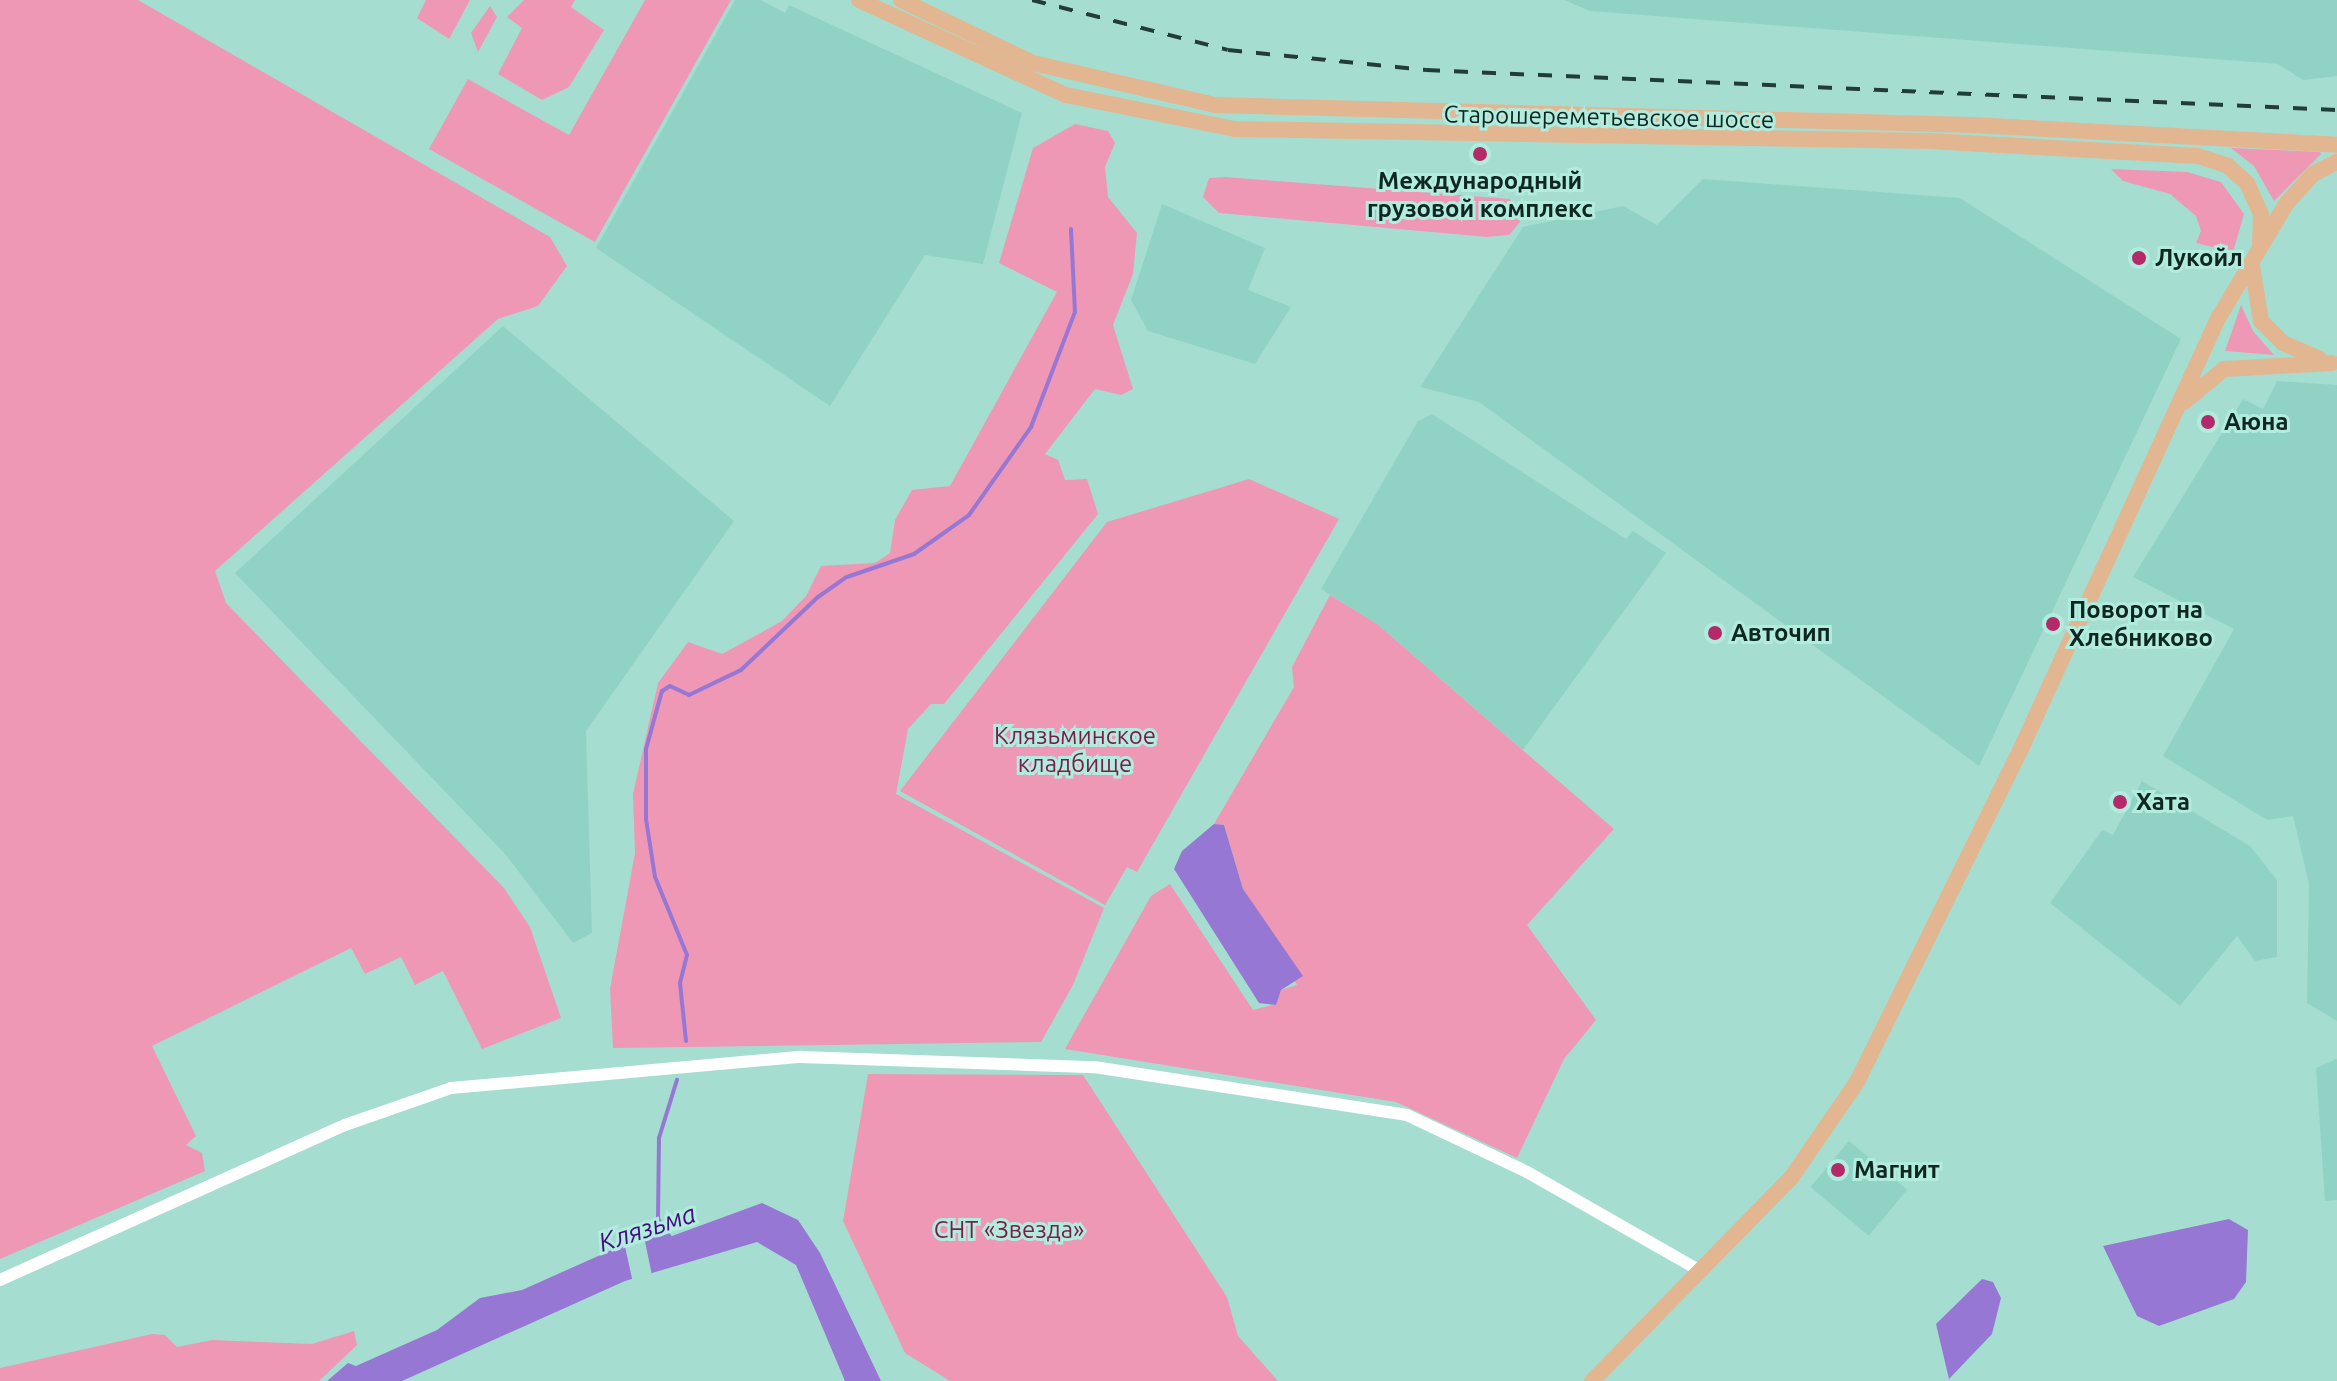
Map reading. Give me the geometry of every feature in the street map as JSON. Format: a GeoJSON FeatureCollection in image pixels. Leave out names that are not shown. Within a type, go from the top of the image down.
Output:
{"type":"FeatureCollection","features":[{"type":"Feature","properties":{"kind":"main road","name":"Старошереметьевское шоссе"},"geometry":{"type":"LineString","coordinates":[[859,0],[1066,95],[1235,129],[1679,134],[2125,152],[2228,166],[2256,197],[2260,247]]}},
{"type":"Feature","properties":{"kind":"main road","name":"Старошереметьевское шоссе"},"geometry":{"type":"LineString","coordinates":[[901,0],[1033,63],[1215,105],[1973,125],[2337,145]]}},
{"type":"Feature","properties":{"kind":"main road"},"geometry":{"type":"LineString","coordinates":[[1592,1381],[1791,1178],[1857,1082],[2178,409],[2260,247],[2297,190],[2337,162]]}},
{"type":"Feature","properties":{"kind":"main road"},"geometry":{"type":"LineString","coordinates":[[2252,266],[2256,306],[2271,334],[2335,363]]}},
{"type":"Feature","properties":{"kind":"main road"},"geometry":{"type":"LineString","coordinates":[[2178,409],[2224,369],[2335,363]]}},
{"type":"Feature","properties":{"kind":"street"},"geometry":{"type":"LineString","coordinates":[[0,1280],[345,1125],[451,1088],[801,1057],[1094,1067],[1407,1115],[1527,1172],[1699,1270]]}},
{"type":"Feature","properties":{"kind":"shaded area"},"geometry":{"type":"Polygon","coordinates":[[[735,0],[761,0],[785,13],[789,5],[1022,113],[983,264],[925,255],[830,406],[596,248],[735,0]]]}},
{"type":"Feature","properties":{"kind":"shaded area"},"geometry":{"type":"Polygon","coordinates":[[[1564,0],[2337,0],[2337,76],[2303,80],[2278,64],[1590,11],[1564,0]]]}},
{"type":"Feature","properties":{"kind":"shaded area"},"geometry":{"type":"Polygon","coordinates":[[[1703,179],[1960,198],[2181,339],[1979,766],[1479,402],[1420,387],[1523,227],[1623,206],[1657,225],[1703,179]]]}},
{"type":"Feature","properties":{"kind":"shaded area"},"geometry":{"type":"Polygon","coordinates":[[[1162,204],[1265,248],[1248,290],[1291,307],[1255,364],[1148,331],[1131,300],[1162,204]]]}},
{"type":"Feature","properties":{"kind":"shaded area"},"geometry":{"type":"Polygon","coordinates":[[[503,326],[734,521],[586,731],[592,933],[573,943],[506,855],[235,573],[503,326]]]}},
{"type":"Feature","properties":{"kind":"shaded area"},"geometry":{"type":"Polygon","coordinates":[[[2277,381],[2337,385],[2337,1021],[2307,1003],[2309,884],[2293,816],[2267,820],[2163,756],[2234,629],[2133,577],[2243,399],[2263,409],[2277,381]]]}},
{"type":"Feature","properties":{"kind":"shaded area"},"geometry":{"type":"Polygon","coordinates":[[[1432,414],[1626,539],[1633,531],[1666,553],[1523,750],[1377,624],[1321,589],[1418,421],[1432,414]]]}},
{"type":"Feature","properties":{"kind":"shaded area"},"geometry":{"type":"Polygon","coordinates":[[[2142,781],[2250,846],[2277,880],[2277,957],[2255,961],[2237,936],[2180,1006],[2050,903],[2102,830],[2113,835],[2142,781]]]}},
{"type":"Feature","properties":{"kind":"shaded area"},"geometry":{"type":"Polygon","coordinates":[[[1214,824],[1224,825],[1243,889],[1303,976],[1281,990],[1276,1005],[1259,1003],[1174,869],[1182,851],[1214,824]]]}},
{"type":"Feature","properties":{"kind":"shaded area"},"geometry":{"type":"Polygon","coordinates":[[[2337,1059],[2337,1200],[2325,1201],[2316,1068],[2337,1059]]]}},
{"type":"Feature","properties":{"kind":"shaded area"},"geometry":{"type":"Polygon","coordinates":[[[1849,1141],[1907,1190],[1869,1236],[1810,1187],[1849,1141]]]}},
{"type":"Feature","properties":{"kind":"shaded area"},"geometry":{"type":"Polygon","coordinates":[[[762,1203],[798,1220],[820,1253],[881,1381],[845,1381],[796,1265],[757,1242],[625,1281],[402,1381],[327,1381],[348,1363],[356,1366],[437,1330],[480,1298],[522,1290],[652,1232],[672,1236],[762,1203]]]}},
{"type":"Feature","properties":{"kind":"shaded area"},"geometry":{"type":"Polygon","coordinates":[[[2229,1219],[2248,1230],[2246,1282],[2234,1299],[2159,1326],[2137,1316],[2103,1246],[2229,1219]]]}},
{"type":"Feature","properties":{"kind":"shaded area"},"geometry":{"type":"Polygon","coordinates":[[[1982,1279],[1993,1282],[2001,1298],[1992,1334],[1949,1379],[1936,1324],[1982,1279]]]}},
{"type":"Feature","properties":{"kind":"green space"},"geometry":{"type":"Polygon","coordinates":[[[0,0],[138,0],[550,237],[567,266],[538,306],[498,319],[215,571],[226,603],[504,888],[530,927],[561,1018],[482,1049],[443,971],[415,985],[401,957],[365,974],[351,948],[152,1046],[196,1136],[186,1145],[202,1153],[205,1171],[0,1259],[0,0]]]}},
{"type":"Feature","properties":{"kind":"green space"},"geometry":{"type":"Polygon","coordinates":[[[426,0],[470,0],[449,39],[417,18],[426,0]]]}},
{"type":"Feature","properties":{"kind":"green space"},"geometry":{"type":"Polygon","coordinates":[[[524,0],[575,0],[571,7],[604,30],[569,87],[542,100],[498,74],[522,28],[507,17],[524,0]]]}},
{"type":"Feature","properties":{"kind":"green space"},"geometry":{"type":"Polygon","coordinates":[[[645,0],[731,0],[595,242],[429,149],[468,79],[569,135],[645,0]]]}},
{"type":"Feature","properties":{"kind":"green space"},"geometry":{"type":"Polygon","coordinates":[[[490,6],[497,17],[478,52],[471,33],[490,6]]]}},
{"type":"Feature","properties":{"kind":"green space"},"geometry":{"type":"Polygon","coordinates":[[[1075,124],[1108,131],[1115,143],[1105,167],[1108,197],[1137,233],[1133,274],[1113,325],[1133,389],[1121,395],[1095,389],[1045,454],[1058,460],[1065,480],[1087,479],[1098,514],[944,704],[931,704],[908,729],[896,794],[1104,908],[1073,985],[1041,1042],[613,1048],[610,989],[635,853],[633,794],[658,683],[688,642],[722,654],[782,621],[806,596],[821,566],[875,563],[890,553],[895,520],[912,490],[950,486],[1057,292],[999,263],[1033,148],[1075,124]]]}},
{"type":"Feature","properties":{"kind":"green space"},"geometry":{"type":"Polygon","coordinates":[[[2231,148],[2321,154],[2274,201],[2254,166],[2231,148]]]}},
{"type":"Feature","properties":{"kind":"green space"},"geometry":{"type":"Polygon","coordinates":[[[2111,169],[2187,172],[2221,182],[2244,214],[2233,252],[2196,243],[2201,231],[2196,216],[2170,194],[2123,181],[2111,169]]]}},
{"type":"Feature","properties":{"kind":"green space"},"geometry":{"type":"Polygon","coordinates":[[[1209,178],[1510,199],[1520,222],[1509,235],[1487,237],[1219,213],[1203,197],[1209,178]]]}},
{"type":"Feature","properties":{"kind":"green space"},"geometry":{"type":"Polygon","coordinates":[[[2241,305],[2253,331],[2274,355],[2225,351],[2241,305]]]}},
{"type":"Feature","properties":{"kind":"green space","name":"Клязьминское кладбище"},"geometry":{"type":"Polygon","coordinates":[[[1249,479],[1339,519],[1137,872],[1127,867],[1105,905],[900,791],[1107,522],[1249,479]]]}},
{"type":"Feature","properties":{"kind":"green space"},"geometry":{"type":"Polygon","coordinates":[[[1330,595],[1377,624],[1614,829],[1527,925],[1596,1020],[1564,1059],[1517,1158],[1396,1102],[1065,1049],[1151,896],[1170,884],[1253,1010],[1276,1004],[1281,990],[1297,985],[1243,889],[1224,825],[1214,824],[1294,687],[1292,667],[1330,595]]]}},
{"type":"Feature","properties":{"kind":"green space","name":"СНТ «Звезда»"},"geometry":{"type":"Polygon","coordinates":[[[868,1074],[1083,1075],[1227,1297],[1238,1336],[1278,1381],[950,1381],[905,1353],[843,1221],[868,1074]]]}},
{"type":"Feature","properties":{"kind":"green space"},"geometry":{"type":"Polygon","coordinates":[[[354,1331],[357,1345],[319,1381],[0,1381],[0,1368],[152,1334],[165,1335],[177,1347],[212,1340],[312,1344],[354,1331]]]}},
{"type":"Feature","properties":{"kind":"pier"},"geometry":{"type":"Polygon","coordinates":[[[643,1232],[653,1280],[633,1283],[624,1242],[643,1232]]]}},
{"type":"Feature","properties":{"kind":"waterway"},"geometry":{"type":"LineString","coordinates":[[686,1041],[680,983],[687,955],[655,877],[646,819],[646,749],[662,691],[670,686],[689,695],[741,670],[818,597],[847,577],[914,554],[969,515],[1031,427],[1075,312],[1071,229]]}},
{"type":"Feature","properties":{"kind":"waterway","name":"Клязьма"},"geometry":{"type":"LineString","coordinates":[[671,1239],[658,1219],[659,1138],[677,1080]]}},
{"type":"Feature","properties":{"kind":"railway"},"geometry":{"type":"LineString","coordinates":[[1032,0],[1228,50],[1426,70],[2337,110]]}},
{"type":"Feature","properties":{"kind":"place","name":"Международный грузовой комплекс"},"geometry":{"type":"Point","coordinates":[1480,154]}},
{"type":"Feature","properties":{"kind":"place","name":"Лукойл"},"geometry":{"type":"Point","coordinates":[2139,258]}},
{"type":"Feature","properties":{"kind":"place","name":"Аюна"},"geometry":{"type":"Point","coordinates":[2208,422]}},
{"type":"Feature","properties":{"kind":"place","name":"Поворот на Хлебниково"},"geometry":{"type":"Point","coordinates":[2053,624]}},
{"type":"Feature","properties":{"kind":"place","name":"Авточип"},"geometry":{"type":"Point","coordinates":[1715,633]}},
{"type":"Feature","properties":{"kind":"place","name":"Хата"},"geometry":{"type":"Point","coordinates":[2120,802]}},
{"type":"Feature","properties":{"kind":"place","name":"Магнит"},"geometry":{"type":"Point","coordinates":[1838,1170]}}]}
